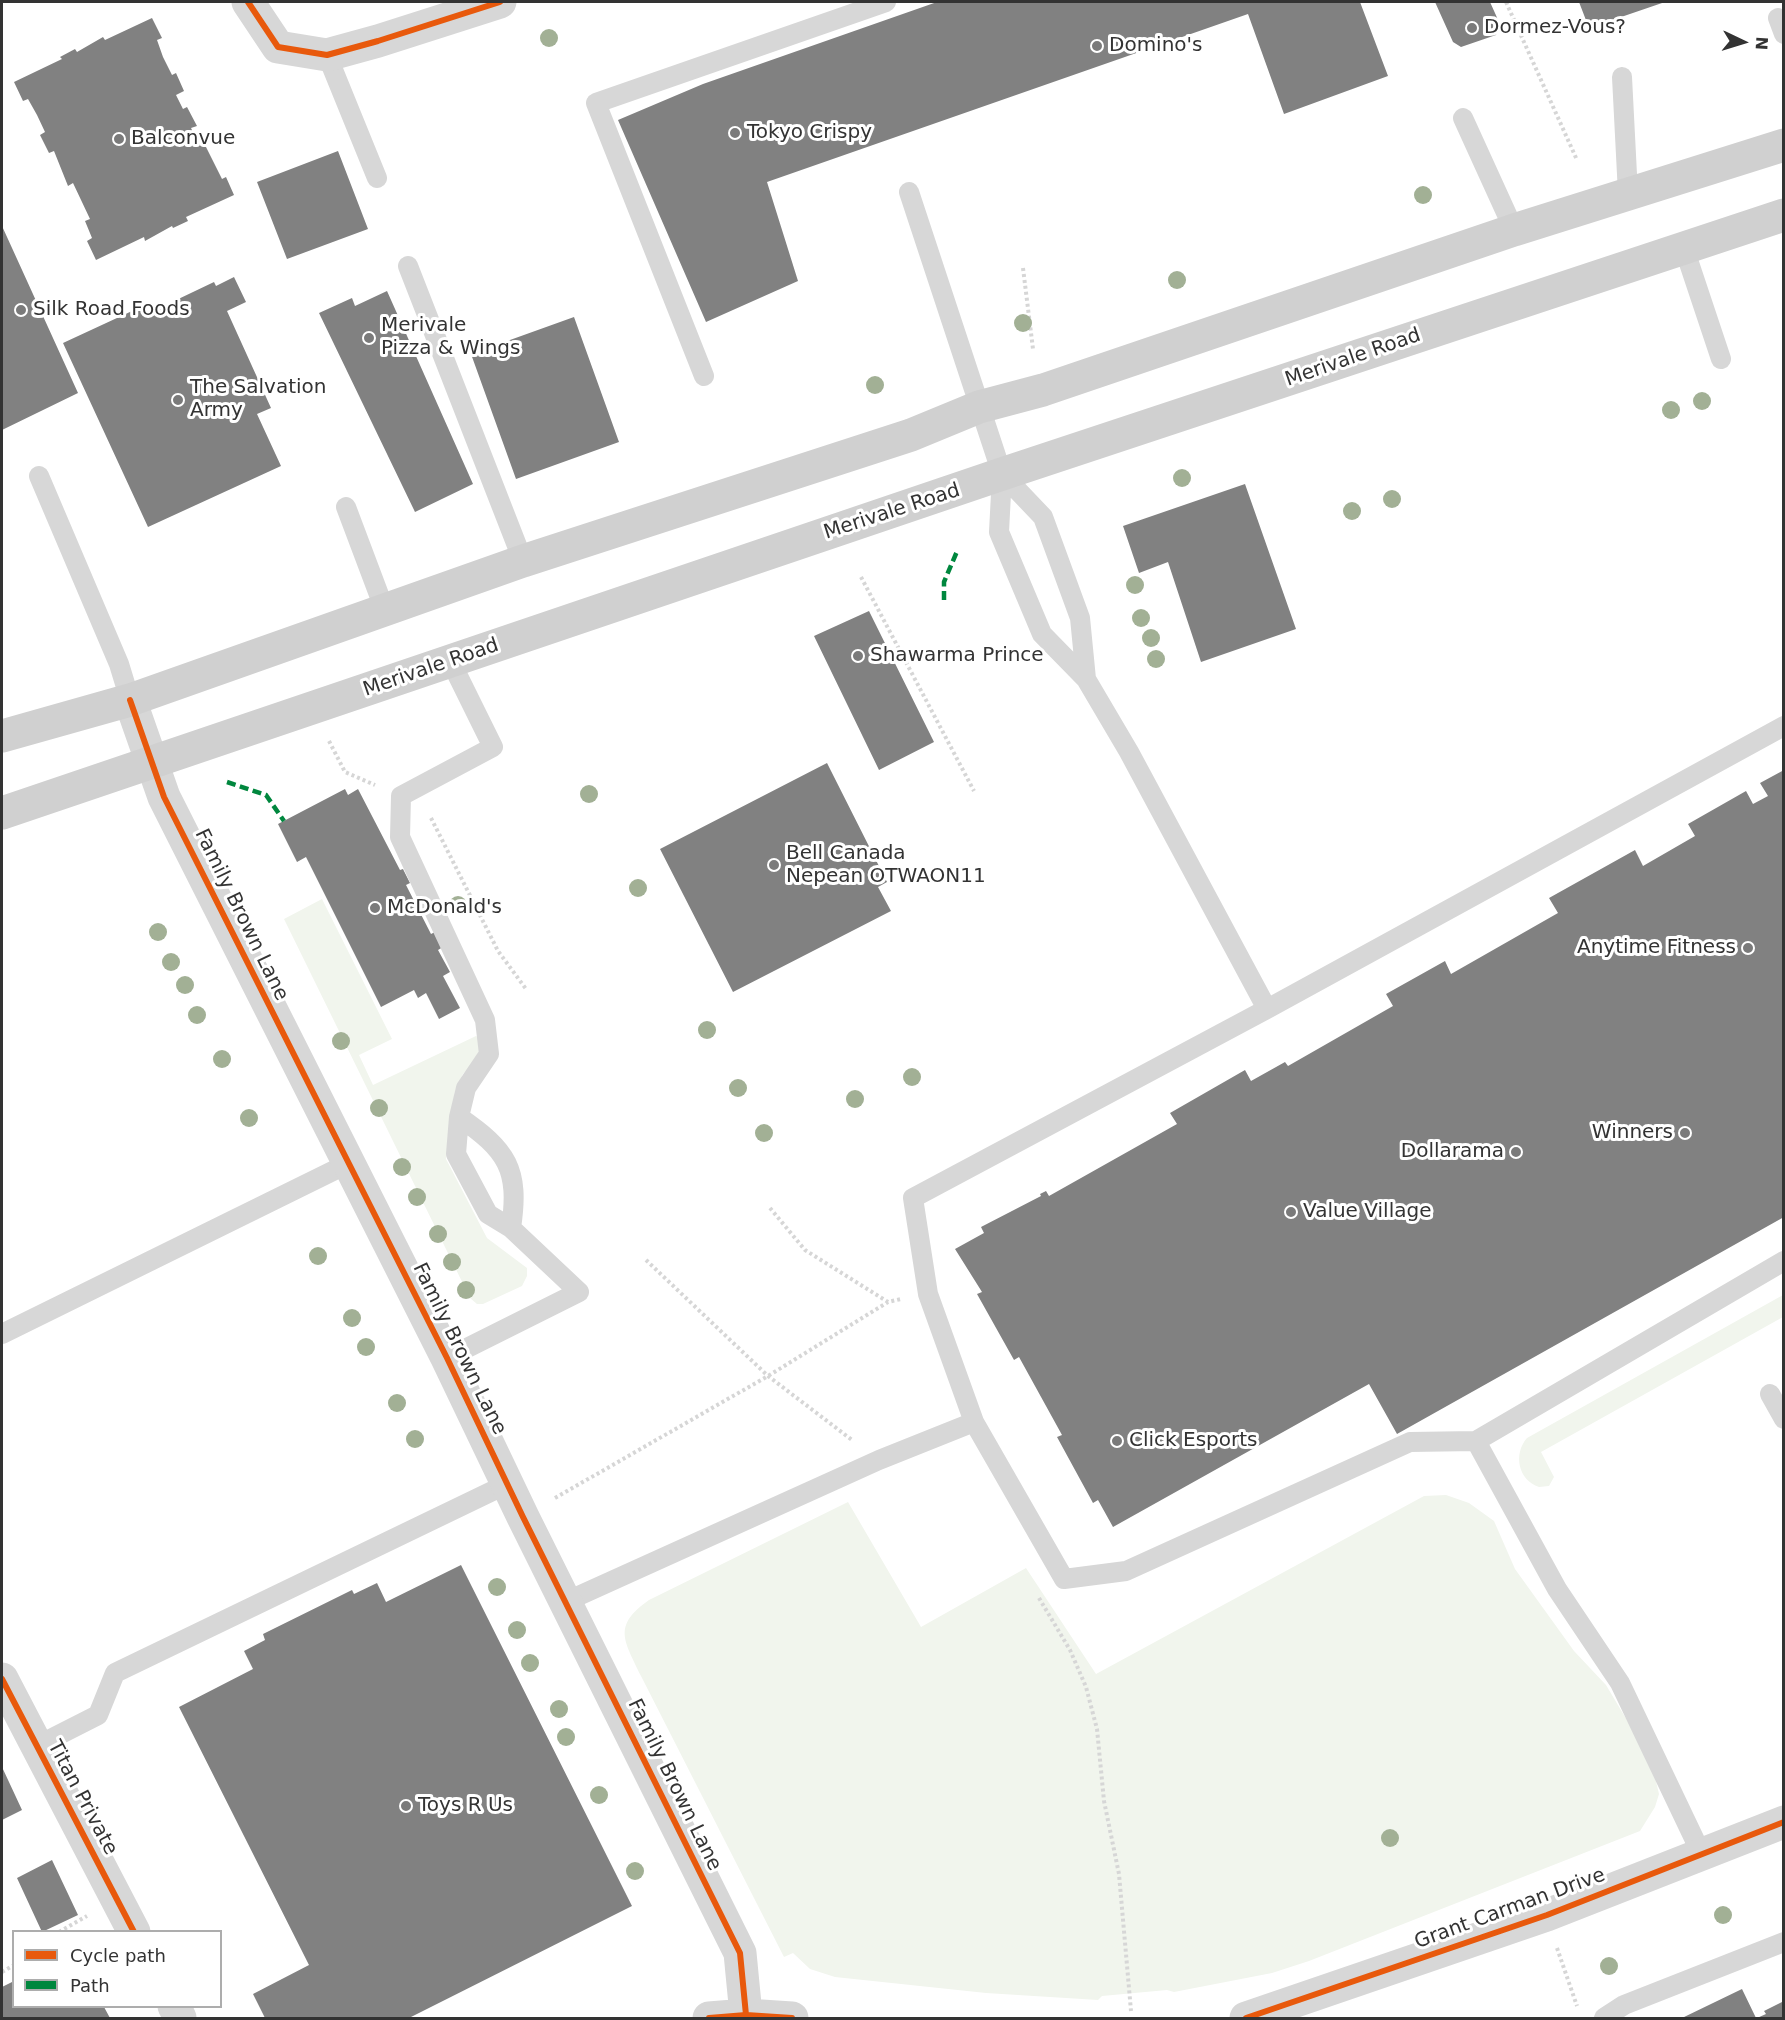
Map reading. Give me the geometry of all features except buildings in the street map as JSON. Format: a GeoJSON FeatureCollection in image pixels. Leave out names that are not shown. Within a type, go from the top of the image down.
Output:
{"type":"FeatureCollection","features":[{"type":"Feature","properties":{"kind":"main road"},"geometry":{"type":"LineString","coordinates":[[2,736],[130,700],[384,608],[911,435],[979,407],[1043,390],[1514,230],[1784,145]]}},
{"type":"Feature","properties":{"kind":"main road","name":"Merivale Road"},"geometry":{"type":"LineString","coordinates":[[2,813],[1002,474],[1784,215]]}},
{"type":"Feature","properties":{"kind":"street"},"geometry":{"type":"LineString","coordinates":[[248,2],[278,47],[327,55],[378,42],[500,2]]}},
{"type":"Feature","properties":{"kind":"street","name":"Family Brown Lane"},"geometry":{"type":"LineString","coordinates":[[130,700],[164,798],[447,1358],[523,1517],[740,1953],[746,2015]]}},
{"type":"Feature","properties":{"kind":"street","name":"Titan Private"},"geometry":{"type":"LineString","coordinates":[[2,1679],[35,1747],[133,1930]]}},
{"type":"Feature","properties":{"kind":"street","name":"Grant Carman Drive"},"geometry":{"type":"LineString","coordinates":[[1246,2019],[1547,1915],[1784,1822]]}},
{"type":"Feature","properties":{"kind":"street"},"geometry":{"type":"LineString","coordinates":[[709,2019],[746,2015],[792,2019]]}},
{"type":"Feature","properties":{"kind":"lane"},"geometry":{"type":"LineString","coordinates":[[704,376],[596,103],[886,2]]}},
{"type":"Feature","properties":{"kind":"lane"},"geometry":{"type":"LineString","coordinates":[[327,55],[377,178]]}},
{"type":"Feature","properties":{"kind":"lane"},"geometry":{"type":"LineString","coordinates":[[1622,77],[1628,194]]}},
{"type":"Feature","properties":{"kind":"lane"},"geometry":{"type":"LineString","coordinates":[[1463,118],[1514,230]]}},
{"type":"Feature","properties":{"kind":"lane"},"geometry":{"type":"LineString","coordinates":[[909,192],[1002,474],[999,532],[1042,634],[1086,679],[1129,752],[1267,1009]]}},
{"type":"Feature","properties":{"kind":"lane"},"geometry":{"type":"LineString","coordinates":[[1684,248],[1721,359]]}},
{"type":"Feature","properties":{"kind":"lane"},"geometry":{"type":"LineString","coordinates":[[408,266],[523,561]]}},
{"type":"Feature","properties":{"kind":"lane"},"geometry":{"type":"LineString","coordinates":[[1002,474],[1043,517],[1080,618],[1086,679]]}},
{"type":"Feature","properties":{"kind":"lane"},"geometry":{"type":"LineString","coordinates":[[39,476],[119,664],[130,700]]}},
{"type":"Feature","properties":{"kind":"lane"},"geometry":{"type":"LineString","coordinates":[[346,507],[384,608]]}},
{"type":"Feature","properties":{"kind":"lane"},"geometry":{"type":"LineString","coordinates":[[447,1358],[579,1292],[511,1228],[488,1214],[456,1154],[459,1117],[466,1088],[489,1054],[485,1020],[400,837],[401,796],[493,747],[451,662]]}},
{"type":"Feature","properties":{"kind":"lane"},"geometry":{"type":"LineString","coordinates":[[1784,726],[1267,1009],[913,1198],[928,1294],[974,1422],[1064,1579],[1126,1571],[1410,1442],[1476,1441],[1784,1261]]}},
{"type":"Feature","properties":{"kind":"lane"},"geometry":{"type":"LineString","coordinates":[[459,1117],[481,1132],[509,1163],[516,1196],[511,1228]]}},
{"type":"Feature","properties":{"kind":"lane"},"geometry":{"type":"LineString","coordinates":[[2,1334],[347,1164]]}},
{"type":"Feature","properties":{"kind":"lane"},"geometry":{"type":"LineString","coordinates":[[1770,1394],[1784,1419]]}},
{"type":"Feature","properties":{"kind":"lane"},"geometry":{"type":"LineString","coordinates":[[565,1602],[879,1460],[974,1422]]}},
{"type":"Feature","properties":{"kind":"lane"},"geometry":{"type":"LineString","coordinates":[[1476,1441],[1557,1589],[1620,1683],[1701,1853]]}},
{"type":"Feature","properties":{"kind":"lane"},"geometry":{"type":"LineString","coordinates":[[35,1747],[98,1715],[115,1673],[507,1484]]}},
{"type":"Feature","properties":{"kind":"lane"},"geometry":{"type":"LineString","coordinates":[[1604,2019],[1624,2005],[1784,1942]]}},
{"type":"Feature","properties":{"kind":"path"},"geometry":{"type":"LineString","coordinates":[[1506,2],[1577,160]]}},
{"type":"Feature","properties":{"kind":"path"},"geometry":{"type":"LineString","coordinates":[[1023,268],[1034,349]]}},
{"type":"Feature","properties":{"kind":"path"},"geometry":{"type":"LineString","coordinates":[[861,577],[974,791]]}},
{"type":"Feature","properties":{"kind":"path"},"geometry":{"type":"LineString","coordinates":[[770,1208],[805,1250],[888,1302]]}},
{"type":"Feature","properties":{"kind":"path"},"geometry":{"type":"LineString","coordinates":[[646,1260],[768,1376],[879,1460]]}},
{"type":"Feature","properties":{"kind":"path"},"geometry":{"type":"LineString","coordinates":[[523,1517],[768,1376],[888,1302],[928,1294]]}},
{"type":"Feature","properties":{"kind":"path"},"geometry":{"type":"LineString","coordinates":[[1064,1579],[1036,1593],[1070,1650],[1086,1687],[1097,1729],[1104,1800],[1119,1874],[1131,2011]]}},
{"type":"Feature","properties":{"kind":"path"},"geometry":{"type":"LineString","coordinates":[[63,1930],[93,1913]]}},
{"type":"Feature","properties":{"kind":"path"},"geometry":{"type":"LineString","coordinates":[[1547,1915],[1577,2008]]}},
{"type":"Feature","properties":{"kind":"shaded area"},"geometry":{"type":"Polygon","coordinates":[[[322,899],[392,1039],[359,1055],[373,1085],[476,1036],[483,1040],[477,1060],[463,1074],[455,1091],[446,1159],[487,1238],[527,1268],[527,1276],[522,1286],[483,1304],[477,1304],[470,1298],[284,919],[322,899]]]}},
{"type":"Feature","properties":{"kind":"shaded area"},"geometry":{"type":"Polygon","coordinates":[[[1783,1295],[1783,1317],[1541,1452],[1554,1477],[1549,1486],[1539,1487],[1526,1479],[1519,1459],[1520,1451],[1527,1438],[1783,1295]]]}},
{"type":"Feature","properties":{"kind":"shaded area"},"geometry":{"type":"Polygon","coordinates":[[[1446,1495],[1469,1503],[1494,1521],[1515,1569],[1574,1651],[1606,1685],[1653,1769],[1659,1794],[1655,1807],[1640,1831],[1309,1961],[1272,1973],[1174,1992],[1167,1990],[1102,1996],[1098,2000],[986,1993],[835,1977],[810,1969],[793,1953],[784,1957],[626,1643],[626,1626],[630,1618],[649,1600],[848,1502],[921,1627],[1026,1568],[1096,1674],[1424,1496],[1446,1495]]]}},
{"type":"Feature","properties":{"kind":"marked path"},"geometry":{"type":"LineString","coordinates":[[944,600],[944,582],[958,549]]}},
{"type":"Feature","properties":{"kind":"marked path"},"geometry":{"type":"LineString","coordinates":[[227,782],[266,795],[284,821]]}},
{"type":"Feature","properties":{"kind":"cycle path"},"geometry":{"type":"LineString","coordinates":[[248,2],[278,47],[327,55],[500,2]]}},
{"type":"Feature","properties":{"kind":"cycle path"},"geometry":{"type":"LineString","coordinates":[[130,700],[164,797],[447,1358],[523,1517],[740,1953],[746,2015]]}},
{"type":"Feature","properties":{"kind":"cycle path"},"geometry":{"type":"LineString","coordinates":[[2,1679],[133,1930]]}},
{"type":"Feature","properties":{"kind":"cycle path"},"geometry":{"type":"LineString","coordinates":[[1246,2018],[1547,1915],[1784,1822]]}},
{"type":"Feature","properties":{"kind":"cycle path"},"geometry":{"type":"LineString","coordinates":[[709,2018],[746,2015],[792,2018]]}},
{"type":"Feature","properties":{"kind":"place","name":"Dormez-Vous?"},"geometry":{"type":"Point","coordinates":[1472,28]}},
{"type":"Feature","properties":{"kind":"place","name":"Domino's"},"geometry":{"type":"Point","coordinates":[1097,46]}},
{"type":"Feature","properties":{"kind":"place","name":"Tokyo Crispy"},"geometry":{"type":"Point","coordinates":[735,133]}},
{"type":"Feature","properties":{"kind":"place","name":"Balconvue"},"geometry":{"type":"Point","coordinates":[119,139]}},
{"type":"Feature","properties":{"kind":"place","name":"Silk Road Foods"},"geometry":{"type":"Point","coordinates":[21,310]}},
{"type":"Feature","properties":{"kind":"place","name":"Merivale Pizza & Wings"},"geometry":{"type":"Point","coordinates":[369,338]}},
{"type":"Feature","properties":{"kind":"place","name":"The Salvation Army"},"geometry":{"type":"Point","coordinates":[178,400]}},
{"type":"Feature","properties":{"kind":"place","name":"Shawarma Prince"},"geometry":{"type":"Point","coordinates":[858,656]}},
{"type":"Feature","properties":{"kind":"place","name":"Bell Canada Nepean OTWAON11"},"geometry":{"type":"Point","coordinates":[774,865]}},
{"type":"Feature","properties":{"kind":"place","name":"McDonald's"},"geometry":{"type":"Point","coordinates":[375,908]}},
{"type":"Feature","properties":{"kind":"place","name":"Anytime Fitness"},"geometry":{"type":"Point","coordinates":[1748,948]}},
{"type":"Feature","properties":{"kind":"place","name":"Winners"},"geometry":{"type":"Point","coordinates":[1685,1133]}},
{"type":"Feature","properties":{"kind":"place","name":"Dollarama"},"geometry":{"type":"Point","coordinates":[1516,1152]}},
{"type":"Feature","properties":{"kind":"place","name":"Value Village"},"geometry":{"type":"Point","coordinates":[1291,1212]}},
{"type":"Feature","properties":{"kind":"place","name":"Click Esports"},"geometry":{"type":"Point","coordinates":[1117,1441]}},
{"type":"Feature","properties":{"kind":"place","name":"Toys R Us"},"geometry":{"type":"Point","coordinates":[406,1806]}}]}
